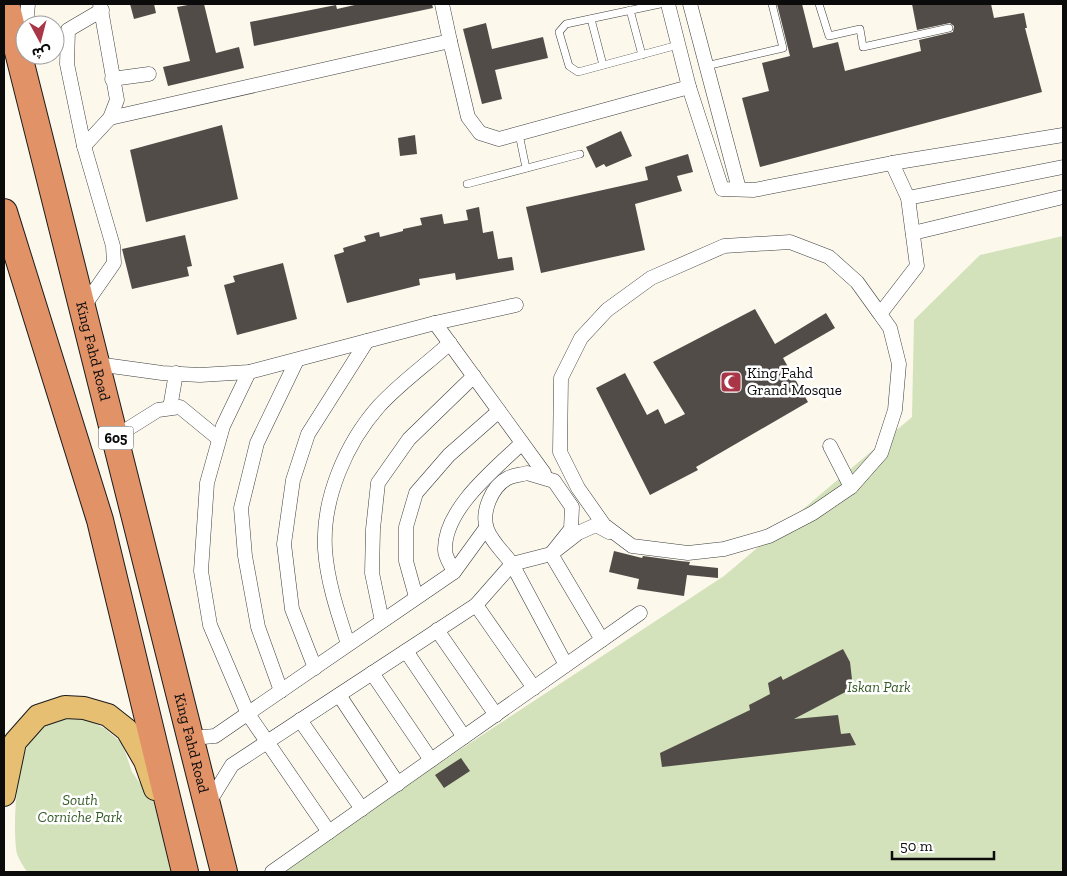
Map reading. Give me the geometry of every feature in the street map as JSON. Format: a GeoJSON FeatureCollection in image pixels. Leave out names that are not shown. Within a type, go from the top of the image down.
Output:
{"type":"FeatureCollection","features":[{"type":"Feature","properties":{"kind":"highway","name":"King Fahd Road"},"geometry":{"type":"LineString","coordinates":[[6,4],[84,306],[224,872]]}},
{"type":"Feature","properties":{"kind":"highway","name":"605"},"geometry":{"type":"LineString","coordinates":[[4,212],[100,520],[184,872]]}},
{"type":"Feature","properties":{"kind":"highway"},"geometry":{"type":"LineString","coordinates":[[100,520],[113,538],[124,537],[131,531],[133,518],[132,501]]}},
{"type":"Feature","properties":{"kind":"highway"},"geometry":{"type":"LineString","coordinates":[[117,588],[123,578],[119,556],[127,548],[140,552],[149,570]]}},
{"type":"Feature","properties":{"kind":"main road"},"geometry":{"type":"LineString","coordinates":[[4,795],[14,742],[38,716],[65,707],[84,708],[108,715],[127,730],[145,761],[184,872]]}},
{"type":"Feature","properties":{"kind":"street"},"geometry":{"type":"LineString","coordinates":[[442,4],[468,117],[480,133],[498,139],[689,87]]}},
{"type":"Feature","properties":{"kind":"street"},"geometry":{"type":"LineString","coordinates":[[668,4],[689,87],[722,189],[754,190],[892,163],[1063,135]]}},
{"type":"Feature","properties":{"kind":"street"},"geometry":{"type":"LineString","coordinates":[[690,4],[739,189]]}},
{"type":"Feature","properties":{"kind":"street"},"geometry":{"type":"LineString","coordinates":[[84,146],[110,118],[117,100],[101,7],[68,30],[67,64],[84,146],[109,227],[114,263],[84,306]]}},
{"type":"Feature","properties":{"kind":"street"},"geometry":{"type":"LineString","coordinates":[[110,118],[450,41]]}},
{"type":"Feature","properties":{"kind":"street"},"geometry":{"type":"LineString","coordinates":[[112,79],[149,74]]}},
{"type":"Feature","properties":{"kind":"street"},"geometry":{"type":"LineString","coordinates":[[880,314],[916,266],[908,198],[892,163]]}},
{"type":"Feature","properties":{"kind":"street"},"geometry":{"type":"LineString","coordinates":[[908,198],[1063,167]]}},
{"type":"Feature","properties":{"kind":"street"},"geometry":{"type":"LineString","coordinates":[[913,233],[1063,198]]}},
{"type":"Feature","properties":{"kind":"street"},"geometry":{"type":"LineString","coordinates":[[790,242],[829,257],[857,282],[890,328],[899,364],[895,410],[881,453],[851,487],[813,514],[769,536],[724,549],[688,554],[632,546],[604,525],[578,488],[560,452],[561,378],[581,338],[607,310],[651,278],[724,246],[790,242]]}},
{"type":"Feature","properties":{"kind":"street"},"geometry":{"type":"LineString","coordinates":[[97,364],[176,373],[249,372],[435,323],[516,305]]}},
{"type":"Feature","properties":{"kind":"street"},"geometry":{"type":"LineString","coordinates":[[435,323],[544,473]]}},
{"type":"Feature","properties":{"kind":"street"},"geometry":{"type":"LineString","coordinates":[[315,668],[292,609],[284,544],[293,480],[308,434],[367,341]]}},
{"type":"Feature","properties":{"kind":"street"},"geometry":{"type":"LineString","coordinates":[[348,644],[334,598],[325,548],[328,505],[348,449],[379,406],[450,343]]}},
{"type":"Feature","properties":{"kind":"street"},"geometry":{"type":"LineString","coordinates":[[281,691],[258,627],[245,556],[241,508],[257,443],[297,360]]}},
{"type":"Feature","properties":{"kind":"street"},"geometry":{"type":"LineString","coordinates":[[249,372],[223,426],[207,483],[202,571],[210,625],[248,714],[330,832]]}},
{"type":"Feature","properties":{"kind":"street"},"geometry":{"type":"LineString","coordinates":[[170,408],[176,373]]}},
{"type":"Feature","properties":{"kind":"street"},"geometry":{"type":"LineString","coordinates":[[382,621],[372,573],[373,529],[378,484],[409,439],[474,376]]}},
{"type":"Feature","properties":{"kind":"street"},"geometry":{"type":"LineString","coordinates":[[116,437],[158,410],[180,407],[220,439]]}},
{"type":"Feature","properties":{"kind":"street"},"geometry":{"type":"LineString","coordinates":[[416,597],[406,561],[406,527],[416,492],[449,455],[499,411]]}},
{"type":"Feature","properties":{"kind":"street"},"geometry":{"type":"LineString","coordinates":[[454,572],[445,551],[451,524],[466,499],[522,443]]}},
{"type":"Feature","properties":{"kind":"street"},"geometry":{"type":"LineString","coordinates":[[830,446],[851,487]]}},
{"type":"Feature","properties":{"kind":"street"},"geometry":{"type":"LineString","coordinates":[[560,452],[544,473],[508,477],[497,487],[486,509],[486,528],[494,544],[512,564],[566,665]]}},
{"type":"Feature","properties":{"kind":"street"},"geometry":{"type":"LineString","coordinates":[[527,474],[554,481],[572,507],[571,529],[551,554]]}},
{"type":"Feature","properties":{"kind":"street"},"geometry":{"type":"LineString","coordinates":[[208,804],[232,765],[476,605],[512,564],[551,554],[578,532],[596,525],[624,540]]}},
{"type":"Feature","properties":{"kind":"street"},"geometry":{"type":"LineString","coordinates":[[191,738],[215,736],[454,572],[486,528]]}},
{"type":"Feature","properties":{"kind":"street"},"geometry":{"type":"LineString","coordinates":[[551,554],[602,640]]}},
{"type":"Feature","properties":{"kind":"street"},"geometry":{"type":"LineString","coordinates":[[476,605],[534,688]]}},
{"type":"Feature","properties":{"kind":"street"},"geometry":{"type":"LineString","coordinates":[[272,872],[640,613]]}},
{"type":"Feature","properties":{"kind":"street"},"geometry":{"type":"LineString","coordinates":[[437,630],[496,715]]}},
{"type":"Feature","properties":{"kind":"street"},"geometry":{"type":"LineString","coordinates":[[406,651],[464,737]]}},
{"type":"Feature","properties":{"kind":"street"},"geometry":{"type":"LineString","coordinates":[[372,673],[431,760]]}},
{"type":"Feature","properties":{"kind":"street"},"geometry":{"type":"LineString","coordinates":[[338,695],[398,784]]}},
{"type":"Feature","properties":{"kind":"street"},"geometry":{"type":"LineString","coordinates":[[300,720],[362,809]]}},
{"type":"Feature","properties":{"kind":"lane"},"geometry":{"type":"LineString","coordinates":[[660,4],[566,24],[560,32],[569,66],[578,72],[678,45]]}},
{"type":"Feature","properties":{"kind":"lane"},"geometry":{"type":"LineString","coordinates":[[706,66],[783,48],[772,4]]}},
{"type":"Feature","properties":{"kind":"lane"},"geometry":{"type":"LineString","coordinates":[[819,4],[829,36],[860,29],[864,47],[949,28]]}},
{"type":"Feature","properties":{"kind":"lane"},"geometry":{"type":"LineString","coordinates":[[630,10],[642,55]]}},
{"type":"Feature","properties":{"kind":"lane"},"geometry":{"type":"LineString","coordinates":[[591,19],[603,65]]}},
{"type":"Feature","properties":{"kind":"lane"},"geometry":{"type":"LineString","coordinates":[[519,134],[526,168]]}},
{"type":"Feature","properties":{"kind":"lane"},"geometry":{"type":"LineString","coordinates":[[467,184],[580,154]]}},
{"type":"Feature","properties":{"kind":"green space","name":"Iskan Park"},"geometry":{"type":"Polygon","coordinates":[[[1063,236],[1063,872],[274,872],[724,576],[912,417],[914,320],[980,255],[1063,236]]]}},
{"type":"Feature","properties":{"kind":"green space","name":"South Corniche Park"},"geometry":{"type":"Polygon","coordinates":[[[67,717],[85,719],[104,728],[122,743],[132,772],[154,803],[171,872],[27,872],[16,851],[15,836],[17,788],[24,755],[29,743],[39,730],[67,717]]]}},
{"type":"Feature","properties":{"kind":"building"},"geometry":{"type":"Polygon","coordinates":[[[130,4],[154,4],[156,13],[134,19],[130,4]]]}},
{"type":"Feature","properties":{"kind":"building"},"geometry":{"type":"Polygon","coordinates":[[[204,4],[216,53],[239,47],[244,68],[168,86],[163,67],[190,61],[177,7],[204,4]]]}},
{"type":"Feature","properties":{"kind":"building"},"geometry":{"type":"Polygon","coordinates":[[[359,4],[432,4],[433,8],[254,46],[250,22],[336,5],[337,9],[359,4]]]}},
{"type":"Feature","properties":{"kind":"building"},"geometry":{"type":"Polygon","coordinates":[[[777,4],[802,4],[813,48],[838,42],[845,71],[921,51],[919,40],[953,32],[954,26],[950,23],[917,30],[912,4],[991,4],[994,18],[1024,13],[1027,28],[1025,28],[1042,92],[760,167],[742,98],[769,91],[762,63],[790,56],[777,4]]]}},
{"type":"Feature","properties":{"kind":"building"},"geometry":{"type":"Polygon","coordinates":[[[486,23],[492,49],[543,37],[548,58],[495,70],[502,99],[482,104],[463,29],[486,23]]]}},
{"type":"Feature","properties":{"kind":"building"},"geometry":{"type":"Polygon","coordinates":[[[222,125],[238,199],[146,222],[130,150],[222,125]]]}},
{"type":"Feature","properties":{"kind":"building"},"geometry":{"type":"Polygon","coordinates":[[[621,131],[632,156],[606,167],[604,164],[596,168],[586,147],[621,131]]]}},
{"type":"Feature","properties":{"kind":"building"},"geometry":{"type":"Polygon","coordinates":[[[415,135],[417,154],[400,156],[398,138],[415,135]]]}},
{"type":"Feature","properties":{"kind":"building"},"geometry":{"type":"Polygon","coordinates":[[[688,154],[693,172],[677,176],[682,191],[635,204],[645,250],[541,273],[526,207],[648,180],[645,167],[688,154]]]}},
{"type":"Feature","properties":{"kind":"building"},"geometry":{"type":"Polygon","coordinates":[[[479,207],[483,233],[493,231],[498,259],[512,257],[514,270],[456,280],[455,273],[419,279],[420,285],[347,303],[334,255],[344,252],[343,248],[366,241],[364,236],[379,232],[380,237],[422,225],[420,218],[442,214],[444,224],[468,220],[466,210],[479,207]]]}},
{"type":"Feature","properties":{"kind":"building"},"geometry":{"type":"Polygon","coordinates":[[[185,235],[192,266],[187,267],[189,276],[132,289],[122,249],[185,235]]]}},
{"type":"Feature","properties":{"kind":"building"},"geometry":{"type":"Polygon","coordinates":[[[283,263],[297,319],[237,335],[224,285],[235,282],[233,276],[283,263]]]}},
{"type":"Feature","properties":{"kind":"building","name":"King Fahd Grand Mosque"},"geometry":{"type":"Polygon","coordinates":[[[755,309],[775,344],[826,313],[835,328],[783,358],[808,402],[696,467],[698,470],[650,495],[596,388],[625,373],[647,415],[658,409],[665,424],[685,414],[653,362],[755,309]]]}},
{"type":"Feature","properties":{"kind":"building"},"geometry":{"type":"Polygon","coordinates":[[[614,551],[642,558],[643,556],[690,562],[689,565],[718,568],[718,578],[687,575],[684,596],[637,589],[639,579],[609,572],[614,551]]]}},
{"type":"Feature","properties":{"kind":"building"},"geometry":{"type":"Polygon","coordinates":[[[843,649],[850,662],[853,688],[794,719],[838,715],[841,734],[850,733],[856,745],[662,767],[660,753],[750,710],[749,705],[770,694],[768,683],[781,676],[783,680],[843,649]]]}},
{"type":"Feature","properties":{"kind":"building"},"geometry":{"type":"Polygon","coordinates":[[[461,758],[470,771],[444,788],[435,775],[461,758]]]}},
{"type":"Feature","properties":{"kind":"place","name":"King Fahd Grand Mosque"},"geometry":{"type":"Point","coordinates":[731,382]}}]}
